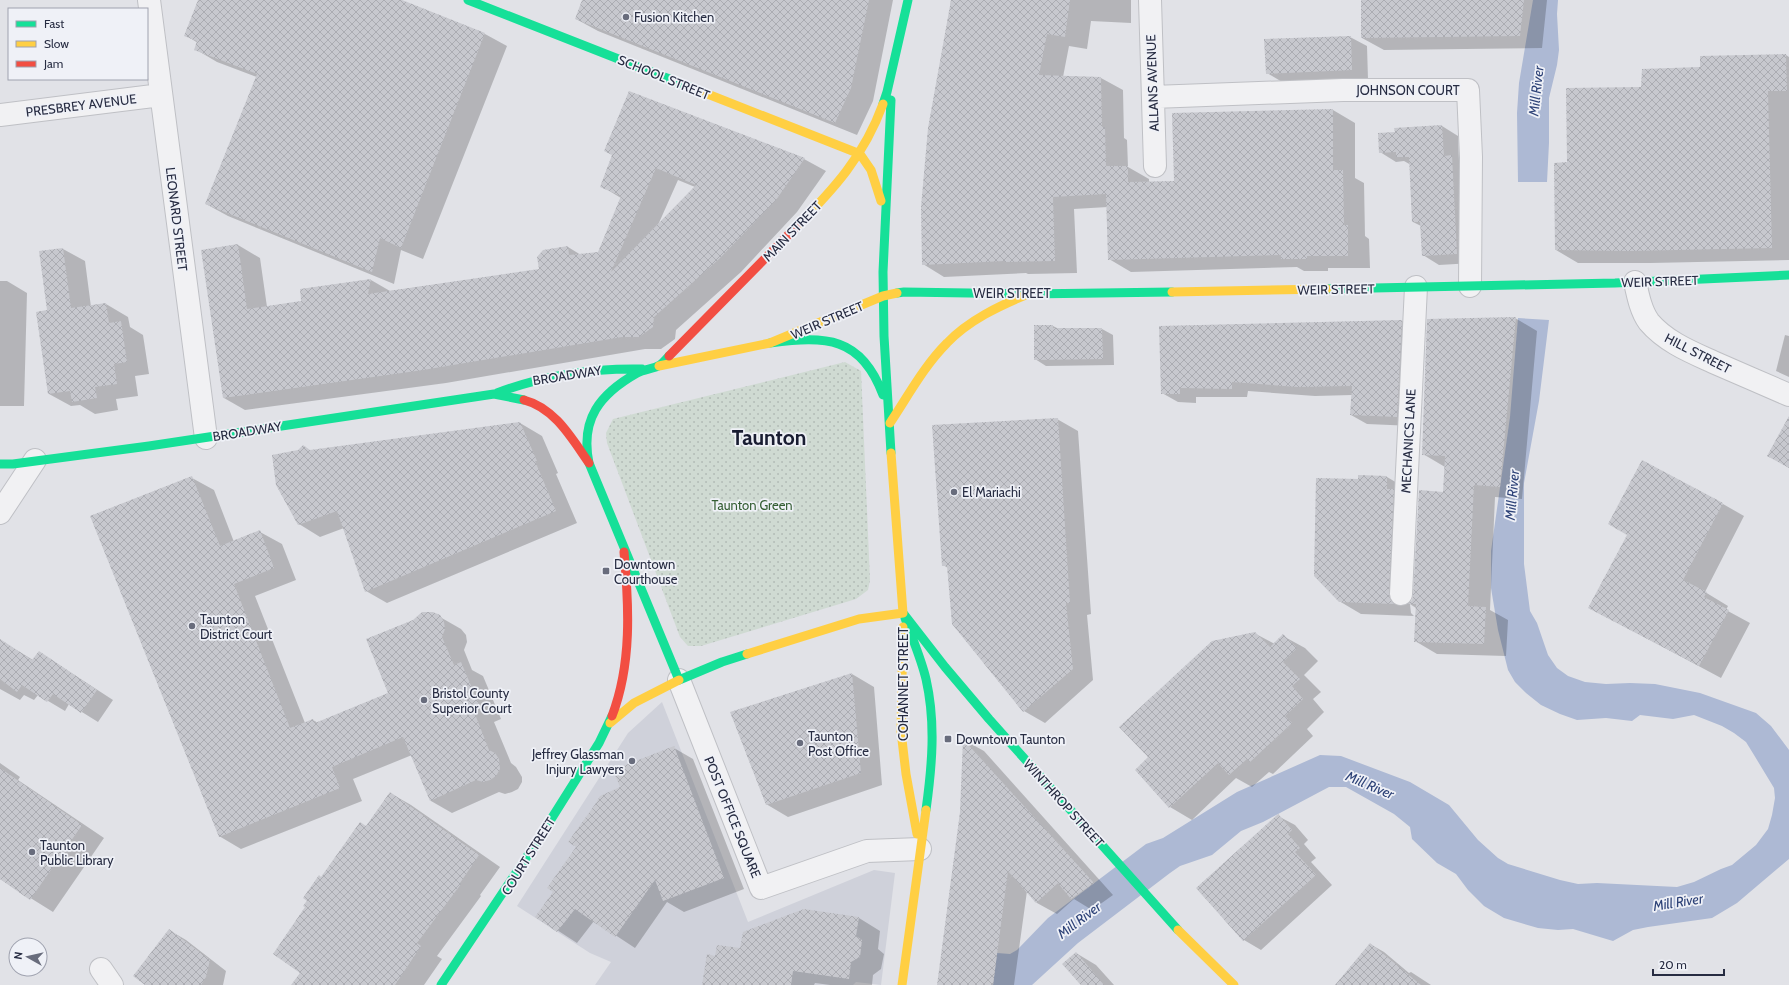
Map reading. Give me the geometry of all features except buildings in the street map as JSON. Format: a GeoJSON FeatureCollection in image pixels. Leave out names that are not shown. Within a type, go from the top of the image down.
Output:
{"type":"FeatureCollection","features":[{"type":"Feature","properties":{"kind":"main road","name":"SCHOOL STREET"},"geometry":{"type":"LineString","coordinates":[[468,0],[860,154]]}},
{"type":"Feature","properties":{"kind":"main road","name":"MAIN STREET"},"geometry":{"type":"LineString","coordinates":[[659,366],[825,198],[860,154],[882,109],[892,74],[908,0]]}},
{"type":"Feature","properties":{"kind":"main road","name":"MAIN STREET"},"geometry":{"type":"LineString","coordinates":[[883,296],[892,74]]}},
{"type":"Feature","properties":{"kind":"main road"},"geometry":{"type":"LineString","coordinates":[[860,154],[867,161],[877,183],[882,201],[885,235]]}},
{"type":"Feature","properties":{"kind":"main road","name":"WEIR STREET"},"geometry":{"type":"LineString","coordinates":[[770,343],[883,296],[904,292],[1028,294],[1470,286],[1636,282],[1789,275]]}},
{"type":"Feature","properties":{"kind":"main road"},"geometry":{"type":"LineString","coordinates":[[890,424],[928,366],[948,342],[985,315],[1028,294]]}},
{"type":"Feature","properties":{"kind":"main road"},"geometry":{"type":"LineString","coordinates":[[883,296],[903,614],[882,615],[859,619],[722,662],[679,680],[623,541],[589,463],[585,443],[586,434],[588,424],[596,408],[608,394],[642,369],[770,343],[816,340],[842,346],[861,355],[875,374],[890,424]]}},
{"type":"Feature","properties":{"kind":"main road","name":"BROADWAY"},"geometry":{"type":"LineString","coordinates":[[0,464],[13,464],[206,438],[494,394],[547,376],[617,368],[642,369]]}},
{"type":"Feature","properties":{"kind":"main road","name":"BROADWAY"},"geometry":{"type":"LineString","coordinates":[[494,394],[518,397],[538,404],[546,409],[567,432],[589,463]]}},
{"type":"Feature","properties":{"kind":"main road","name":"COURT STREET"},"geometry":{"type":"LineString","coordinates":[[609,723],[620,687],[628,642],[627,592],[623,541]]}},
{"type":"Feature","properties":{"kind":"main road","name":"COHANNET STREET"},"geometry":{"type":"LineString","coordinates":[[903,614],[902,738],[909,795],[920,849]]}},
{"type":"Feature","properties":{"kind":"main road","name":"COHANNET STREET"},"geometry":{"type":"LineString","coordinates":[[902,985],[931,772],[933,738],[926,678],[903,614]]}},
{"type":"Feature","properties":{"kind":"main road","name":"WINTHROP STREET"},"geometry":{"type":"LineString","coordinates":[[903,614],[954,679],[1111,855],[1191,943],[1234,985]]}},
{"type":"Feature","properties":{"kind":"main road","name":"COURT STREET"},"geometry":{"type":"LineString","coordinates":[[441,985],[512,882],[609,723],[620,712],[636,701],[679,680]]}},
{"type":"Feature","properties":{"kind":"street","name":"LEONARD STREET"},"geometry":{"type":"LineString","coordinates":[[149,0],[206,438]]}},
{"type":"Feature","properties":{"kind":"street","name":"ALLANS AVENUE"},"geometry":{"type":"LineString","coordinates":[[1150,0],[1155,166]]}},
{"type":"Feature","properties":{"kind":"street","name":"JOHNSON COURT"},"geometry":{"type":"LineString","coordinates":[[1153,97],[1328,90],[1468,90],[1470,157],[1470,286]]}},
{"type":"Feature","properties":{"kind":"street","name":"PRESBREY AVENUE"},"geometry":{"type":"LineString","coordinates":[[0,115],[162,95]]}},
{"type":"Feature","properties":{"kind":"street","name":"HILL STREET"},"geometry":{"type":"LineString","coordinates":[[1636,282],[1638,298],[1649,321],[1664,336],[1690,351],[1789,395]]}},
{"type":"Feature","properties":{"kind":"street","name":"MECHANICS LANE"},"geometry":{"type":"LineString","coordinates":[[1401,594],[1416,287]]}},
{"type":"Feature","properties":{"kind":"street"},"geometry":{"type":"LineString","coordinates":[[0,513],[35,460]]}},
{"type":"Feature","properties":{"kind":"street","name":"POST OFFICE SQUARE"},"geometry":{"type":"LineString","coordinates":[[679,680],[761,888],[867,851],[920,849]]}},
{"type":"Feature","properties":{"kind":"shaded area"},"geometry":{"type":"Polygon","coordinates":[[[662,702],[748,922],[874,870],[895,873],[881,985],[856,982],[853,985],[595,985],[611,962],[590,953],[517,906],[628,733],[662,702]]]}},
{"type":"Feature","properties":{"kind":"green space","name":"Taunton Green"},"geometry":{"type":"Polygon","coordinates":[[[845,362],[861,371],[870,580],[868,590],[856,599],[701,646],[688,646],[680,637],[607,443],[606,433],[613,419],[845,362]]]}},
{"type":"Feature","properties":{"kind":"water","name":"Mill River"},"geometry":{"type":"Polygon","coordinates":[[[1533,0],[1558,0],[1557,14],[1559,50],[1549,98],[1547,182],[1518,182],[1517,113],[1519,83],[1533,0]]]}},
{"type":"Feature","properties":{"kind":"water","name":"Mill River"},"geometry":{"type":"Polygon","coordinates":[[[1518,318],[1549,320],[1539,401],[1524,483],[1524,564],[1530,611],[1537,623],[1548,655],[1557,668],[1568,676],[1585,682],[1606,684],[1655,684],[1700,693],[1756,713],[1771,726],[1789,750],[1789,859],[1737,903],[1712,918],[1633,930],[1613,941],[1573,929],[1558,930],[1538,928],[1504,918],[1484,906],[1468,890],[1456,874],[1437,863],[1412,839],[1410,827],[1394,814],[1346,787],[1329,787],[1263,822],[1241,831],[1212,855],[1180,866],[1078,943],[1032,985],[993,985],[997,953],[1010,954],[1017,950],[1048,918],[1146,844],[1163,838],[1237,792],[1320,755],[1341,756],[1410,782],[1449,805],[1478,840],[1498,858],[1508,864],[1578,884],[1597,883],[1677,887],[1694,882],[1732,865],[1756,845],[1768,829],[1775,798],[1774,788],[1746,742],[1734,733],[1722,726],[1694,715],[1673,719],[1640,715],[1632,721],[1606,718],[1577,720],[1541,705],[1515,682],[1508,670],[1498,630],[1491,588],[1491,551],[1510,417],[1518,318]]]}},
{"type":"Feature","properties":{"kind":"traffic: fast"},"geometry":{"type":"LineString","coordinates":[[468,0],[705,93]]}},
{"type":"Feature","properties":{"kind":"traffic: fast"},"geometry":{"type":"LineString","coordinates":[[883,104],[908,0]]}},
{"type":"Feature","properties":{"kind":"traffic: fast"},"geometry":{"type":"LineString","coordinates":[[891,100],[883,272],[884,336],[891,453]]}},
{"type":"Feature","properties":{"kind":"traffic: fast"},"geometry":{"type":"LineString","coordinates":[[1327,289],[1615,283],[1789,275]]}},
{"type":"Feature","properties":{"kind":"traffic: fast"},"geometry":{"type":"LineString","coordinates":[[897,293],[1028,294],[1172,292]]}},
{"type":"Feature","properties":{"kind":"traffic: fast"},"geometry":{"type":"LineString","coordinates":[[770,343],[808,340],[839,344],[852,351],[864,361],[874,376],[883,395]]}},
{"type":"Feature","properties":{"kind":"traffic: fast"},"geometry":{"type":"LineString","coordinates":[[669,356],[660,365],[640,372],[624,381],[603,399],[590,421],[587,447],[589,463],[679,680],[722,662],[747,654]]}},
{"type":"Feature","properties":{"kind":"traffic: fast"},"geometry":{"type":"LineString","coordinates":[[497,393],[550,377],[568,374],[587,371],[642,369]]}},
{"type":"Feature","properties":{"kind":"traffic: fast"},"geometry":{"type":"LineString","coordinates":[[0,464],[13,464],[149,446],[494,394],[524,400]]}},
{"type":"Feature","properties":{"kind":"traffic: fast"},"geometry":{"type":"LineString","coordinates":[[903,613],[945,667],[989,719],[1178,930]]}},
{"type":"Feature","properties":{"kind":"traffic: fast"},"geometry":{"type":"LineString","coordinates":[[905,618],[924,671],[931,712],[932,744],[926,810]]}},
{"type":"Feature","properties":{"kind":"traffic: fast"},"geometry":{"type":"LineString","coordinates":[[441,985],[538,840],[599,743],[612,716]]}},
{"type":"Feature","properties":{"kind":"traffic: slow"},"geometry":{"type":"LineString","coordinates":[[705,93],[860,154]]}},
{"type":"Feature","properties":{"kind":"traffic: slow"},"geometry":{"type":"LineString","coordinates":[[796,227],[847,171],[867,140],[883,104]]}},
{"type":"Feature","properties":{"kind":"traffic: slow"},"geometry":{"type":"LineString","coordinates":[[860,154],[871,170],[881,201]]}},
{"type":"Feature","properties":{"kind":"traffic: slow"},"geometry":{"type":"LineString","coordinates":[[1172,292],[1327,289]]}},
{"type":"Feature","properties":{"kind":"traffic: slow"},"geometry":{"type":"LineString","coordinates":[[659,366],[770,343],[883,296],[897,293]]}},
{"type":"Feature","properties":{"kind":"traffic: slow"},"geometry":{"type":"LineString","coordinates":[[890,423],[931,361],[947,343],[965,327],[985,314],[1028,294]]}},
{"type":"Feature","properties":{"kind":"traffic: slow"},"geometry":{"type":"LineString","coordinates":[[891,453],[903,613]]}},
{"type":"Feature","properties":{"kind":"traffic: slow"},"geometry":{"type":"LineString","coordinates":[[747,654],[859,619],[903,613]]}},
{"type":"Feature","properties":{"kind":"traffic: slow"},"geometry":{"type":"LineString","coordinates":[[903,627],[901,731],[906,774],[917,834]]}},
{"type":"Feature","properties":{"kind":"traffic: slow"},"geometry":{"type":"LineString","coordinates":[[610,723],[634,703],[679,680]]}},
{"type":"Feature","properties":{"kind":"traffic: slow"},"geometry":{"type":"LineString","coordinates":[[902,985],[926,810]]}},
{"type":"Feature","properties":{"kind":"traffic: slow"},"geometry":{"type":"LineString","coordinates":[[1178,930],[1234,985]]}},
{"type":"Feature","properties":{"kind":"traffic: jam"},"geometry":{"type":"LineString","coordinates":[[669,356],[796,227]]}},
{"type":"Feature","properties":{"kind":"traffic: jam"},"geometry":{"type":"LineString","coordinates":[[524,400],[535,404],[554,417],[589,463]]}},
{"type":"Feature","properties":{"kind":"traffic: jam"},"geometry":{"type":"LineString","coordinates":[[612,716],[623,676],[626,655],[628,614],[624,552]]}},
{"type":"Feature","properties":{"kind":"place","name":"Fusion Kitchen"},"geometry":{"type":"Point","coordinates":[626,17]}},
{"type":"Feature","properties":{"kind":"place","name":"El Mariachi"},"geometry":{"type":"Point","coordinates":[954,492]}},
{"type":"Feature","properties":{"kind":"place","name":"Downtown Courthouse"},"geometry":{"type":"Point","coordinates":[606,571]}},
{"type":"Feature","properties":{"kind":"place","name":"Taunton District Court"},"geometry":{"type":"Point","coordinates":[192,626]}},
{"type":"Feature","properties":{"kind":"place","name":"Bristol County Superior Court"},"geometry":{"type":"Point","coordinates":[424,700]}},
{"type":"Feature","properties":{"kind":"place","name":"Downtown Taunton"},"geometry":{"type":"Point","coordinates":[948,739]}},
{"type":"Feature","properties":{"kind":"place","name":"Taunton Post Office"},"geometry":{"type":"Point","coordinates":[800,743]}},
{"type":"Feature","properties":{"kind":"place","name":"Jeffrey Glassman Injury Lawyers"},"geometry":{"type":"Point","coordinates":[632,761]}},
{"type":"Feature","properties":{"kind":"place","name":"Taunton Public Library"},"geometry":{"type":"Point","coordinates":[32,852]}},
{"type":"Feature","properties":{"kind":"district","name":"Taunton"},"geometry":{"type":"Point","coordinates":[769,437]}}]}
